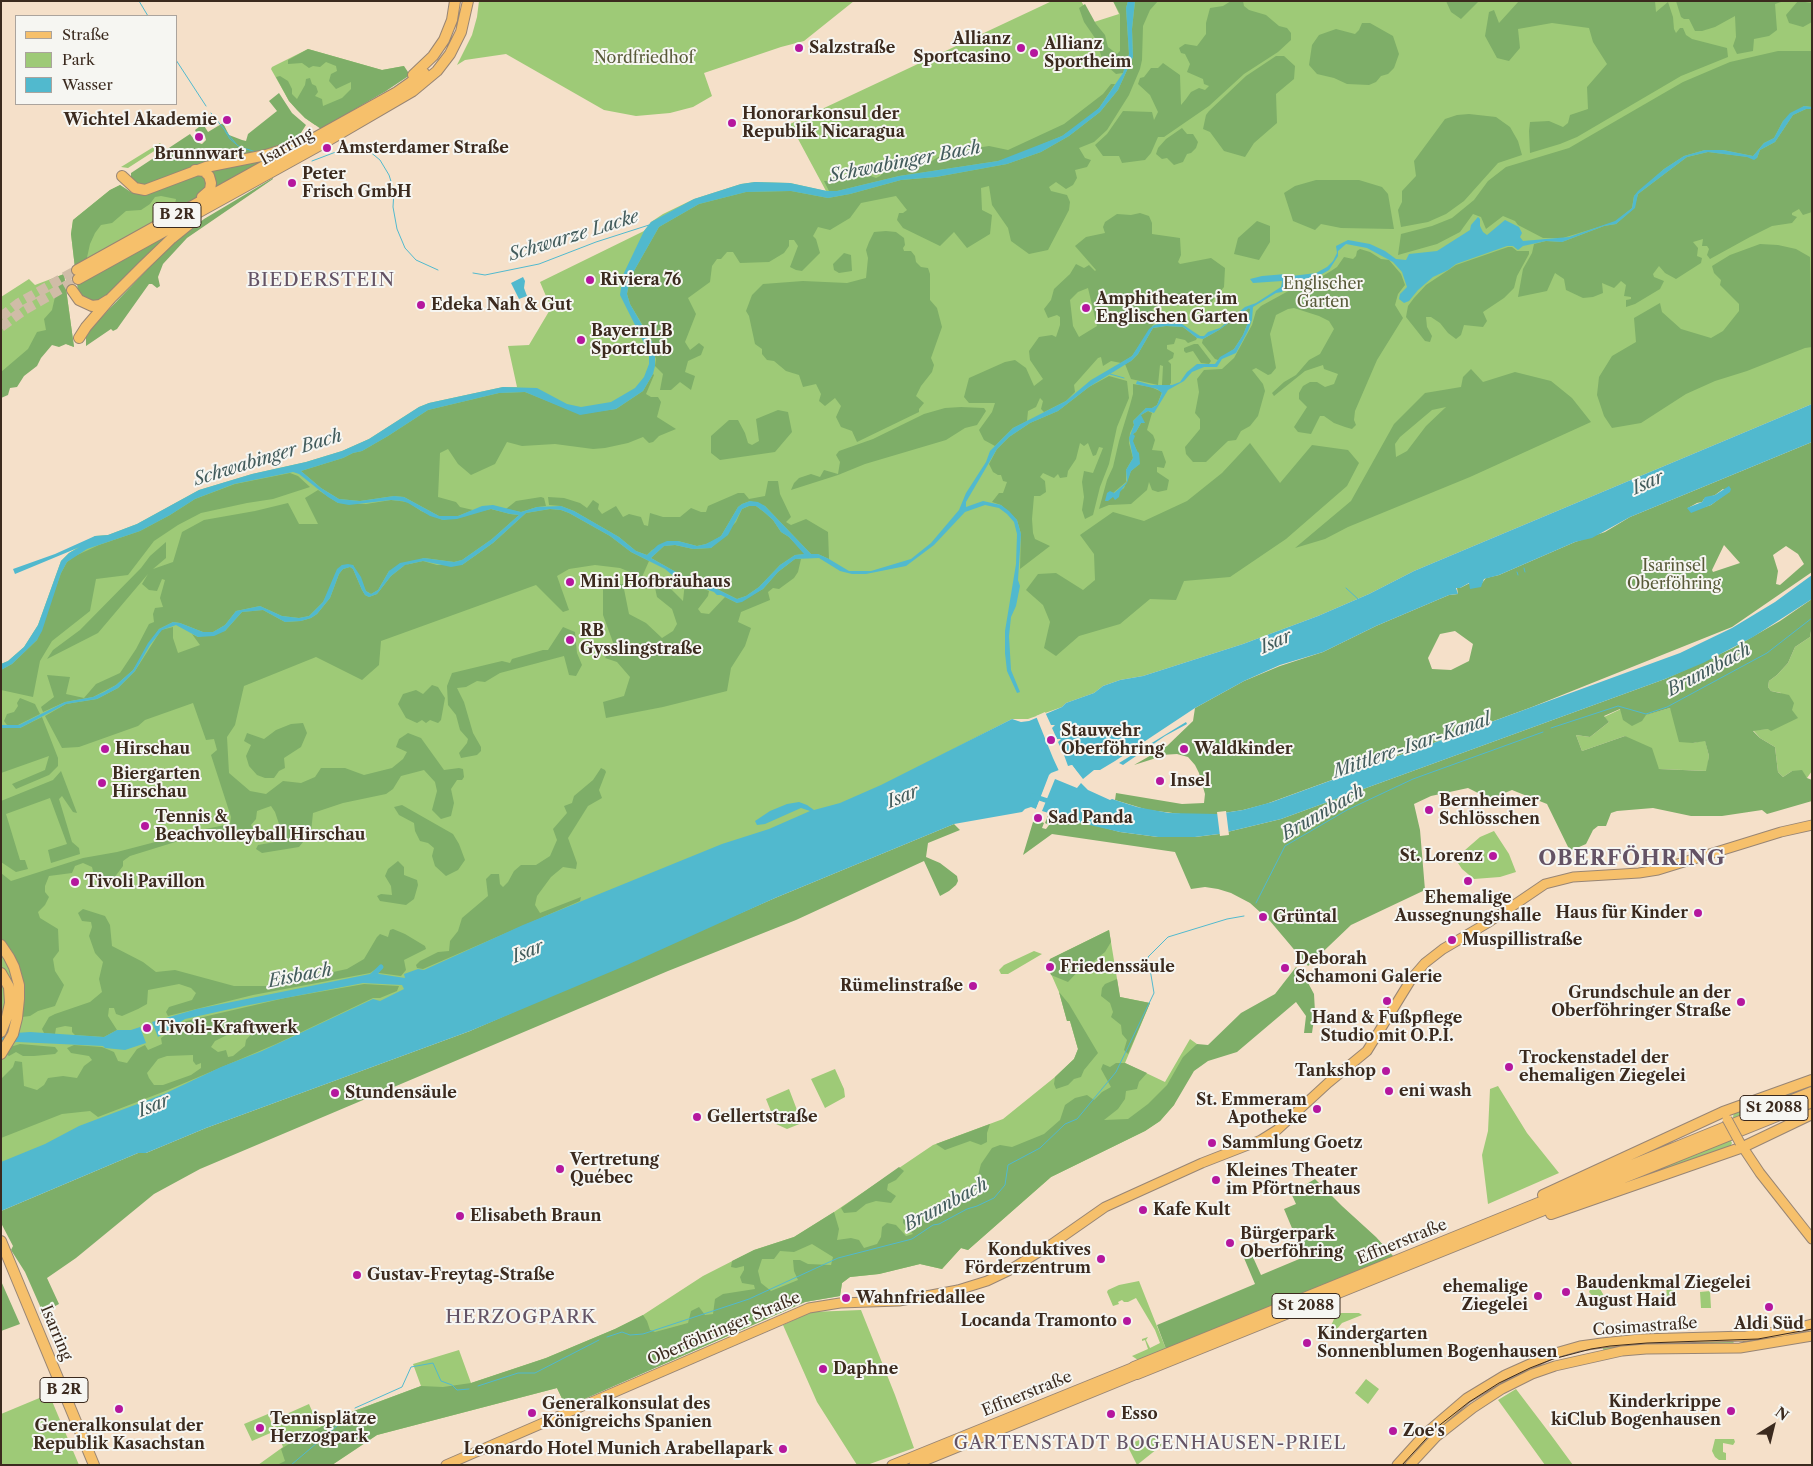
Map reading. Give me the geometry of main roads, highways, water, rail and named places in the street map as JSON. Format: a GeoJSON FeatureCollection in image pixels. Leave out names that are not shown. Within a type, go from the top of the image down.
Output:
{"type":"FeatureCollection","features":[{"type":"Feature","properties":{"kind":"highway"},"geometry":{"type":"LineString","coordinates":[[397,92],[433,56],[444,40],[452,20],[455,1]]}},
{"type":"Feature","properties":{"kind":"highway","name":"Isarring"},"geometry":{"type":"LineString","coordinates":[[462,1],[456,29],[445,51],[429,69],[397,92],[303,144],[287,155],[233,194],[77,275],[189,208],[287,155],[365,119],[413,91],[441,66],[454,48],[461,32],[468,1]]}},
{"type":"Feature","properties":{"kind":"highway"},"geometry":{"type":"LineString","coordinates":[[365,119],[380,115],[415,96],[430,86],[447,70],[466,37],[475,1]]}},
{"type":"Feature","properties":{"kind":"highway"},"geometry":{"type":"LineString","coordinates":[[122,176],[135,188],[145,190],[195,170],[287,155]]}},
{"type":"Feature","properties":{"kind":"highway"},"geometry":{"type":"LineString","coordinates":[[189,208],[210,190],[209,176],[204,172],[195,170]]}},
{"type":"Feature","properties":{"kind":"highway"},"geometry":{"type":"LineString","coordinates":[[79,338],[111,298],[177,234],[233,194]]}},
{"type":"Feature","properties":{"kind":"highway"},"geometry":{"type":"LineString","coordinates":[[72,290],[79,300],[92,306],[100,305],[111,298]]}},
{"type":"Feature","properties":{"kind":"highway"},"geometry":{"type":"LineString","coordinates":[[1,945],[9,957],[19,985],[12,1017],[1,1032]]}},
{"type":"Feature","properties":{"kind":"highway"},"geometry":{"type":"LineString","coordinates":[[1,973],[9,987],[13,1034],[3,1051]]}},
{"type":"Feature","properties":{"kind":"highway"},"geometry":{"type":"LineString","coordinates":[[1522,1214],[1547,1192],[1725,1115],[1812,1080]]}},
{"type":"Feature","properties":{"kind":"highway","name":"Effnerstraße"},"geometry":{"type":"LineString","coordinates":[[1522,1214],[1812,1092]]}},
{"type":"Feature","properties":{"kind":"highway","name":"Effnerstraße"},"geometry":{"type":"LineString","coordinates":[[1135,1370],[1522,1214],[1812,1102]]}},
{"type":"Feature","properties":{"kind":"highway"},"geometry":{"type":"LineString","coordinates":[[1522,1214],[1553,1213],[1742,1145],[1812,1114]]}},
{"type":"Feature","properties":{"kind":"highway","name":"Isarring"},"geometry":{"type":"LineString","coordinates":[[2,1242],[88,1465]]}},
{"type":"Feature","properties":{"kind":"highway","name":"Isarring"},"geometry":{"type":"LineString","coordinates":[[1,1257],[30,1318],[94,1465]]}},
{"type":"Feature","properties":{"kind":"main road","name":"Oberföhringer Straße"},"geometry":{"type":"LineString","coordinates":[[446,1465],[809,1308],[840,1302],[899,1301],[958,1290],[987,1281],[1008,1271],[1052,1244],[1105,1207],[1202,1163],[1261,1140],[1281,1128],[1328,1083],[1367,1052],[1412,978],[1425,963],[1442,949],[1489,922],[1545,884],[1572,877],[1658,870],[1781,832],[1812,825]]}},
{"type":"Feature","properties":{"kind":"main road"},"geometry":{"type":"LineString","coordinates":[[1725,1115],[1760,1173],[1812,1239]]}},
{"type":"Feature","properties":{"kind":"main road","name":"Cosimastraße"},"geometry":{"type":"LineString","coordinates":[[1397,1465],[1425,1434],[1467,1398],[1505,1375],[1552,1354],[1580,1346],[1602,1343],[1640,1339],[1746,1336],[1785,1331],[1812,1324]]}},
{"type":"Feature","properties":{"kind":"main road","name":"Cosimastraße"},"geometry":{"type":"LineString","coordinates":[[1410,1465],[1436,1437],[1473,1408],[1502,1389],[1555,1366],[1622,1351],[1740,1348],[1812,1336]]}},
{"type":"Feature","properties":{"kind":"main road","name":"Effnerstraße"},"geometry":{"type":"LineString","coordinates":[[892,1465],[1032,1408],[1135,1370]]}},
{"type":"Feature","properties":{"kind":"main road","name":"Effnerstraße"},"geometry":{"type":"LineString","coordinates":[[914,1465],[1135,1370]]}},
{"type":"Feature","properties":{"kind":"water"},"geometry":{"type":"Polygon","coordinates":[[[1128,1],[1135,1],[1132,29],[1133,57],[1118,90],[1100,112],[1069,136],[1041,152],[1007,164],[936,177],[901,180],[828,198],[791,191],[746,192],[699,204],[659,227],[630,278],[627,294],[630,304],[652,342],[655,353],[655,366],[653,374],[643,391],[616,409],[580,415],[525,392],[499,393],[428,410],[362,451],[301,471],[321,488],[339,499],[360,501],[394,496],[404,497],[439,516],[458,516],[482,506],[493,505],[521,512],[537,507],[561,506],[574,511],[619,537],[636,551],[647,555],[658,545],[667,541],[678,541],[697,546],[706,544],[721,536],[738,507],[750,501],[758,502],[765,506],[811,554],[818,554],[849,571],[871,571],[911,559],[931,543],[959,510],[966,493],[986,462],[990,451],[1013,428],[1066,401],[1091,380],[1132,356],[1149,329],[1154,325],[1164,323],[1182,324],[1200,336],[1204,336],[1208,332],[1220,328],[1245,307],[1256,303],[1281,287],[1282,281],[1253,283],[1250,279],[1262,276],[1286,274],[1292,276],[1316,273],[1333,261],[1337,253],[1336,246],[1348,240],[1370,244],[1396,259],[1406,260],[1409,254],[1437,251],[1470,230],[1471,225],[1478,217],[1483,232],[1487,235],[1505,220],[1519,227],[1522,233],[1520,237],[1523,241],[1569,237],[1615,221],[1632,208],[1634,196],[1638,191],[1664,169],[1684,156],[1705,150],[1723,150],[1753,156],[1764,143],[1774,138],[1783,121],[1790,113],[1804,106],[1812,107],[1812,109],[1806,109],[1793,115],[1775,142],[1760,150],[1757,158],[1754,160],[1747,157],[1708,152],[1687,157],[1638,194],[1635,208],[1616,224],[1604,226],[1562,242],[1546,241],[1523,246],[1518,250],[1513,246],[1507,246],[1456,264],[1433,277],[1409,301],[1404,303],[1399,299],[1400,294],[1407,287],[1402,272],[1393,262],[1367,248],[1346,244],[1338,251],[1338,256],[1329,270],[1315,278],[1291,281],[1282,292],[1276,293],[1253,307],[1252,320],[1248,331],[1236,353],[1222,359],[1217,367],[1204,367],[1192,372],[1184,381],[1168,390],[1154,413],[1148,411],[1141,415],[1145,423],[1141,423],[1133,434],[1135,436],[1133,441],[1139,453],[1140,464],[1131,471],[1127,483],[1120,492],[1119,497],[1115,500],[1113,497],[1105,501],[1107,493],[1110,491],[1114,493],[1127,482],[1126,470],[1133,458],[1129,438],[1134,425],[1133,421],[1146,408],[1152,408],[1157,405],[1162,393],[1157,389],[1136,384],[1137,381],[1151,385],[1172,385],[1180,382],[1187,372],[1197,364],[1215,364],[1220,357],[1234,349],[1243,335],[1249,320],[1250,309],[1203,339],[1197,338],[1183,327],[1166,326],[1153,328],[1138,354],[1131,361],[1089,387],[1058,411],[1030,423],[1009,437],[997,449],[966,502],[966,507],[983,501],[1001,505],[1017,520],[1021,534],[1018,580],[1020,586],[1016,606],[1011,617],[1009,636],[1011,670],[1020,692],[1017,693],[1007,671],[1005,653],[1005,631],[1016,564],[1017,534],[1014,522],[999,508],[985,505],[965,512],[934,545],[906,566],[866,574],[852,574],[840,571],[819,558],[795,559],[778,572],[763,589],[737,603],[714,592],[677,579],[665,569],[631,552],[610,536],[569,513],[550,509],[526,513],[493,543],[462,565],[451,567],[423,561],[405,565],[391,576],[377,594],[369,597],[362,590],[353,569],[350,567],[343,569],[339,574],[330,598],[317,614],[311,618],[285,622],[263,610],[242,612],[225,631],[214,636],[198,637],[176,625],[162,630],[150,645],[135,671],[118,688],[97,699],[66,704],[20,728],[1,728],[1,725],[19,725],[65,702],[93,697],[116,685],[133,670],[148,643],[159,629],[173,622],[203,632],[213,632],[225,625],[236,611],[260,606],[282,616],[299,618],[309,616],[323,602],[337,569],[342,565],[353,565],[361,577],[366,591],[371,594],[378,590],[389,571],[400,563],[424,558],[454,562],[462,560],[492,539],[519,515],[491,509],[457,519],[443,520],[430,516],[402,501],[391,500],[349,505],[338,503],[299,474],[293,472],[234,484],[195,499],[140,531],[87,549],[67,562],[61,573],[42,631],[37,640],[12,664],[1,670],[1,664],[8,661],[24,647],[38,625],[61,561],[69,553],[80,547],[15,574],[13,569],[55,554],[95,536],[108,535],[137,524],[199,490],[342,451],[369,439],[419,407],[429,403],[503,387],[537,388],[567,404],[581,407],[611,402],[635,388],[644,377],[649,364],[649,353],[620,295],[623,275],[644,231],[651,222],[694,199],[741,184],[755,182],[790,183],[827,191],[837,191],[899,176],[998,161],[1062,136],[1099,108],[1123,73],[1129,54],[1126,8],[1128,1]],[[756,506],[742,509],[728,535],[711,548],[693,549],[675,545],[664,546],[651,558],[692,581],[713,587],[737,599],[746,596],[759,587],[780,565],[795,555],[804,554],[789,537],[781,532],[773,520],[756,506]]]}},
{"type":"Feature","properties":{"kind":"water"},"geometry":{"type":"Polygon","coordinates":[[[523,277],[527,296],[519,299],[511,283],[523,277]]]}},
{"type":"Feature","properties":{"kind":"water","name":"Isar"},"geometry":{"type":"Polygon","coordinates":[[[1812,404],[1812,442],[1630,517],[1592,538],[1575,542],[1499,575],[1484,579],[1481,587],[1470,589],[1469,583],[1456,588],[1458,594],[1449,595],[1376,626],[1323,652],[1280,665],[1244,681],[1195,708],[1115,761],[1100,770],[1094,770],[1083,779],[1072,765],[1051,773],[1036,809],[1031,807],[1022,812],[954,824],[775,898],[627,965],[470,1031],[206,1128],[146,1153],[138,1153],[1,1211],[1,1162],[45,1144],[79,1126],[164,1094],[373,999],[380,1001],[404,989],[402,985],[363,983],[244,1006],[185,1019],[158,1037],[152,1022],[197,1009],[370,974],[375,970],[379,974],[405,978],[404,974],[418,969],[424,970],[523,925],[722,844],[769,829],[810,811],[801,808],[765,824],[757,825],[755,821],[770,811],[787,804],[799,802],[814,810],[840,803],[881,785],[1012,719],[1021,722],[1029,721],[1062,707],[1066,703],[1094,693],[1103,686],[1120,680],[1143,676],[1243,644],[1318,616],[1369,594],[1414,571],[1812,404]]]}},
{"type":"Feature","properties":{"kind":"water"},"geometry":{"type":"Polygon","coordinates":[[[1729,486],[1730,492],[1711,505],[1691,513],[1687,508],[1702,502],[1705,497],[1715,495],[1729,486]]]}},
{"type":"Feature","properties":{"kind":"water"},"geometry":{"type":"Polygon","coordinates":[[[1812,575],[1812,599],[1753,637],[1703,663],[1665,679],[1281,819],[1219,834],[1195,837],[1158,837],[1120,832],[1042,811],[1055,779],[1077,788],[1081,783],[1088,790],[1110,800],[1169,813],[1217,814],[1243,810],[1272,802],[1680,653],[1732,628],[1775,602],[1812,575]]]}},
{"type":"Feature","properties":{"kind":"water"},"geometry":{"type":"Polygon","coordinates":[[[1186,722],[1187,724],[1165,736],[1123,765],[1119,763],[1186,722]]]}},
{"type":"Feature","properties":{"kind":"water"},"geometry":{"type":"Polygon","coordinates":[[[140,1027],[146,1043],[125,1050],[105,1048],[103,1046],[1,1043],[1,1034],[30,1032],[104,1037],[117,1030],[131,1030],[140,1027]]]}},
{"type":"Feature","properties":{"kind":"waterway"},"geometry":{"type":"LineString","coordinates":[[139,1],[147,15]]}},
{"type":"Feature","properties":{"kind":"waterway"},"geometry":{"type":"LineString","coordinates":[[178,63],[206,106]]}},
{"type":"Feature","properties":{"kind":"waterway","name":"Schwarze Lacke"},"geometry":{"type":"LineString","coordinates":[[211,113],[237,145],[256,152]]}},
{"type":"Feature","properties":{"kind":"waterway","name":"Schwarze Lacke"},"geometry":{"type":"LineString","coordinates":[[225,131],[236,144]]}},
{"type":"Feature","properties":{"kind":"waterway","name":"Schwarze Lacke"},"geometry":{"type":"LineString","coordinates":[[312,161],[357,144],[363,146],[380,160],[389,175],[394,191],[393,207],[397,229],[405,248],[416,260],[438,270]]}},
{"type":"Feature","properties":{"kind":"waterway","name":"Schwarze Lacke"},"geometry":{"type":"LineString","coordinates":[[473,273],[485,275],[539,264],[596,242],[649,225]]}},
{"type":"Feature","properties":{"kind":"waterway"},"geometry":{"type":"LineString","coordinates":[[1110,374],[1124,378]]}},
{"type":"Feature","properties":{"kind":"waterway"},"geometry":{"type":"LineString","coordinates":[[1524,568],[1525,572]]}},
{"type":"Feature","properties":{"kind":"waterway"},"geometry":{"type":"LineString","coordinates":[[1346,588],[1358,599]]}},
{"type":"Feature","properties":{"kind":"waterway","name":"Brunnbach"},"geometry":{"type":"LineString","coordinates":[[1551,728],[1618,706],[1646,714],[1667,707],[1767,653],[1812,618]]}},
{"type":"Feature","properties":{"kind":"waterway","name":"Brunnbach"},"geometry":{"type":"LineString","coordinates":[[1256,903],[1285,846],[1347,810],[1413,779],[1543,732]]}},
{"type":"Feature","properties":{"kind":"waterway","name":"Mittlere-Isar-Kanal"},"geometry":{"type":"LineString","coordinates":[[1033,796],[1051,802]]}},
{"type":"Feature","properties":{"kind":"waterway","name":"Brunnbach"},"geometry":{"type":"LineString","coordinates":[[607,1337],[622,1332],[630,1335],[643,1334],[749,1299],[838,1258],[912,1239],[933,1225],[939,1224],[967,1209],[994,1198],[1005,1185],[1008,1165],[1040,1148],[1065,1124],[1077,1119],[1116,1072],[1154,993],[1148,957],[1168,937],[1227,919],[1244,916]]}},
{"type":"Feature","properties":{"kind":"waterway"},"geometry":{"type":"LineString","coordinates":[[372,976],[381,967]]}},
{"type":"Feature","properties":{"kind":"waterway","name":"Brunnbach"},"geometry":{"type":"LineString","coordinates":[[478,1386],[518,1373],[535,1373],[599,1340]]}},
{"type":"Feature","properties":{"kind":"waterway","name":"Brunnbach"},"geometry":{"type":"LineString","coordinates":[[355,1408],[402,1387],[411,1367],[433,1363],[441,1381],[452,1385],[457,1390],[469,1389]]}},
{"type":"Feature","properties":{"kind":"waterway","name":"Brunnbach"},"geometry":{"type":"LineString","coordinates":[[291,1465],[337,1426]]}},
{"type":"Feature","properties":{"kind":"tunnel"},"geometry":{"type":"LineString","coordinates":[[1,317],[19,303],[77,270]]}},
{"type":"Feature","properties":{"kind":"tunnel"},"geometry":{"type":"LineString","coordinates":[[1,327],[24,310],[78,279]]}},
{"type":"Feature","properties":{"kind":"tram line"},"geometry":{"type":"LineString","coordinates":[[1402,1465],[1436,1428],[1469,1402],[1499,1383],[1553,1359],[1610,1346],[1758,1339],[1812,1329]]}},
{"type":"Feature","properties":{"kind":"place","name":"Salzstraße"},"geometry":{"type":"Point","coordinates":[799,48]}},
{"type":"Feature","properties":{"kind":"place","name":"Allianz Sportcasino"},"geometry":{"type":"Point","coordinates":[1021,48]}},
{"type":"Feature","properties":{"kind":"place","name":"Allianz Sportheim"},"geometry":{"type":"Point","coordinates":[1034,53]}},
{"type":"Feature","properties":{"kind":"place","name":"Wichtel Akademie"},"geometry":{"type":"Point","coordinates":[227,120]}},
{"type":"Feature","properties":{"kind":"place","name":"Honorarkonsul der Republik Nicaragua"},"geometry":{"type":"Point","coordinates":[732,123]}},
{"type":"Feature","properties":{"kind":"place","name":"Brunnwart"},"geometry":{"type":"Point","coordinates":[199,137]}},
{"type":"Feature","properties":{"kind":"place","name":"Amsterdamer Straße"},"geometry":{"type":"Point","coordinates":[327,148]}},
{"type":"Feature","properties":{"kind":"place","name":"Peter Frisch GmbH"},"geometry":{"type":"Point","coordinates":[292,183]}},
{"type":"Feature","properties":{"kind":"place","name":"Riviera 76"},"geometry":{"type":"Point","coordinates":[590,280]}},
{"type":"Feature","properties":{"kind":"place","name":"Edeka Nah & Gut"},"geometry":{"type":"Point","coordinates":[421,305]}},
{"type":"Feature","properties":{"kind":"place","name":"Amphitheater im Englischen Garten"},"geometry":{"type":"Point","coordinates":[1086,308]}},
{"type":"Feature","properties":{"kind":"place","name":"BayernLB Sportclub"},"geometry":{"type":"Point","coordinates":[581,340]}},
{"type":"Feature","properties":{"kind":"place","name":"Mini Hofbräuhaus"},"geometry":{"type":"Point","coordinates":[570,582]}},
{"type":"Feature","properties":{"kind":"place","name":"RB Gysslingstraße"},"geometry":{"type":"Point","coordinates":[570,640]}},
{"type":"Feature","properties":{"kind":"place","name":"Stauwehr Oberföhring"},"geometry":{"type":"Point","coordinates":[1051,740]}},
{"type":"Feature","properties":{"kind":"place","name":"Hirschau"},"geometry":{"type":"Point","coordinates":[105,749]}},
{"type":"Feature","properties":{"kind":"place","name":"Waldkinder"},"geometry":{"type":"Point","coordinates":[1184,749]}},
{"type":"Feature","properties":{"kind":"place","name":"Insel"},"geometry":{"type":"Point","coordinates":[1160,781]}},
{"type":"Feature","properties":{"kind":"place","name":"Biergarten Hirschau"},"geometry":{"type":"Point","coordinates":[102,783]}},
{"type":"Feature","properties":{"kind":"place","name":"Bernheimer Schlösschen"},"geometry":{"type":"Point","coordinates":[1429,810]}},
{"type":"Feature","properties":{"kind":"place","name":"Sad Panda"},"geometry":{"type":"Point","coordinates":[1038,818]}},
{"type":"Feature","properties":{"kind":"place","name":"Tennis & Beachvolleyball Hirschau"},"geometry":{"type":"Point","coordinates":[145,826]}},
{"type":"Feature","properties":{"kind":"place","name":"St. Lorenz"},"geometry":{"type":"Point","coordinates":[1493,856]}},
{"type":"Feature","properties":{"kind":"place","name":"Ehemalige Aussegnungshalle"},"geometry":{"type":"Point","coordinates":[1468,881]}},
{"type":"Feature","properties":{"kind":"place","name":"Tivoli Pavillon"},"geometry":{"type":"Point","coordinates":[75,882]}},
{"type":"Feature","properties":{"kind":"place","name":"Haus für Kinder"},"geometry":{"type":"Point","coordinates":[1698,913]}},
{"type":"Feature","properties":{"kind":"place","name":"Grüntal"},"geometry":{"type":"Point","coordinates":[1263,917]}},
{"type":"Feature","properties":{"kind":"place","name":"Muspillistraße"},"geometry":{"type":"Point","coordinates":[1452,940]}},
{"type":"Feature","properties":{"kind":"place","name":"Friedenssäule"},"geometry":{"type":"Point","coordinates":[1050,967]}},
{"type":"Feature","properties":{"kind":"place","name":"Deborah Schamoni Galerie"},"geometry":{"type":"Point","coordinates":[1285,968]}},
{"type":"Feature","properties":{"kind":"place","name":"Rümelinstraße"},"geometry":{"type":"Point","coordinates":[973,986]}},
{"type":"Feature","properties":{"kind":"place","name":"Hand & Fußpflege Studio mit O.P.I."},"geometry":{"type":"Point","coordinates":[1387,1001]}},
{"type":"Feature","properties":{"kind":"place","name":"Grundschule an der Oberföhringer Straße"},"geometry":{"type":"Point","coordinates":[1741,1002]}},
{"type":"Feature","properties":{"kind":"place","name":"Tivoli-Kraftwerk"},"geometry":{"type":"Point","coordinates":[147,1028]}},
{"type":"Feature","properties":{"kind":"place","name":"Trockenstadel der ehemaligen Ziegelei"},"geometry":{"type":"Point","coordinates":[1509,1067]}},
{"type":"Feature","properties":{"kind":"place","name":"Tankshop"},"geometry":{"type":"Point","coordinates":[1386,1071]}},
{"type":"Feature","properties":{"kind":"place","name":"eni wash"},"geometry":{"type":"Point","coordinates":[1389,1091]}},
{"type":"Feature","properties":{"kind":"place","name":"Stundensäule"},"geometry":{"type":"Point","coordinates":[335,1093]}},
{"type":"Feature","properties":{"kind":"place","name":"St. Emmeram Apotheke"},"geometry":{"type":"Point","coordinates":[1317,1109]}},
{"type":"Feature","properties":{"kind":"place","name":"Gellertstraße"},"geometry":{"type":"Point","coordinates":[697,1117]}},
{"type":"Feature","properties":{"kind":"place","name":"Sammlung Goetz"},"geometry":{"type":"Point","coordinates":[1212,1143]}},
{"type":"Feature","properties":{"kind":"place","name":"Vertretung Québec"},"geometry":{"type":"Point","coordinates":[560,1169]}},
{"type":"Feature","properties":{"kind":"place","name":"Kleines Theater im Pförtnerhaus"},"geometry":{"type":"Point","coordinates":[1216,1180]}},
{"type":"Feature","properties":{"kind":"place","name":"Kafe Kult"},"geometry":{"type":"Point","coordinates":[1143,1210]}},
{"type":"Feature","properties":{"kind":"place","name":"Elisabeth Braun"},"geometry":{"type":"Point","coordinates":[460,1216]}},
{"type":"Feature","properties":{"kind":"place","name":"Bürgerpark Oberföhring"},"geometry":{"type":"Point","coordinates":[1230,1243]}},
{"type":"Feature","properties":{"kind":"place","name":"Konduktives Förderzentrum"},"geometry":{"type":"Point","coordinates":[1101,1259]}},
{"type":"Feature","properties":{"kind":"place","name":"Gustav-Freytag-Straße"},"geometry":{"type":"Point","coordinates":[357,1275]}},
{"type":"Feature","properties":{"kind":"place","name":"Baudenkmal Ziegelei August Haid"},"geometry":{"type":"Point","coordinates":[1566,1292]}},
{"type":"Feature","properties":{"kind":"place","name":"ehemalige Ziegelei"},"geometry":{"type":"Point","coordinates":[1538,1296]}},
{"type":"Feature","properties":{"kind":"place","name":"Wahnfriedallee"},"geometry":{"type":"Point","coordinates":[846,1298]}},
{"type":"Feature","properties":{"kind":"place","name":"Aldi Süd"},"geometry":{"type":"Point","coordinates":[1769,1307]}},
{"type":"Feature","properties":{"kind":"place","name":"Locanda Tramonto"},"geometry":{"type":"Point","coordinates":[1127,1321]}},
{"type":"Feature","properties":{"kind":"place","name":"Kindergarten Sonnenblumen Bogenhausen"},"geometry":{"type":"Point","coordinates":[1307,1343]}},
{"type":"Feature","properties":{"kind":"place","name":"Daphne"},"geometry":{"type":"Point","coordinates":[823,1369]}},
{"type":"Feature","properties":{"kind":"place","name":"Generalkonsulat der Republik Kasachstan"},"geometry":{"type":"Point","coordinates":[119,1409]}},
{"type":"Feature","properties":{"kind":"place","name":"Kinderkrippe kiClub Bogenhausen"},"geometry":{"type":"Point","coordinates":[1731,1411]}},
{"type":"Feature","properties":{"kind":"place","name":"Generalkonsulat des Königreichs Spanien"},"geometry":{"type":"Point","coordinates":[532,1413]}},
{"type":"Feature","properties":{"kind":"place","name":"Esso"},"geometry":{"type":"Point","coordinates":[1111,1414]}},
{"type":"Feature","properties":{"kind":"place","name":"Tennisplätze Herzogpark"},"geometry":{"type":"Point","coordinates":[260,1428]}},
{"type":"Feature","properties":{"kind":"place","name":"Zoe's"},"geometry":{"type":"Point","coordinates":[1393,1431]}},
{"type":"Feature","properties":{"kind":"place","name":"Leonardo Hotel Munich Arabellapark"},"geometry":{"type":"Point","coordinates":[783,1449]}},
{"type":"Feature","properties":{"kind":"district","name":"BIEDERSTEIN"},"geometry":{"type":"Point","coordinates":[321,281]}},
{"type":"Feature","properties":{"kind":"district","name":"OBERFÖHRING"},"geometry":{"type":"Point","coordinates":[1632,859]}},
{"type":"Feature","properties":{"kind":"district","name":"HERZOGPARK"},"geometry":{"type":"Point","coordinates":[521,1318]}},
{"type":"Feature","properties":{"kind":"district","name":"GARTENSTADT BOGENHAUSEN-PRIEL"},"geometry":{"type":"Point","coordinates":[1150,1444]}},
{"type":"Feature","properties":{"kind":"park label","name":"Nordfriedhof"},"geometry":{"type":"Point","coordinates":[644,58]}},
{"type":"Feature","properties":{"kind":"park label","name":"Englischer Garten"},"geometry":{"type":"Point","coordinates":[1323,293]}},
{"type":"Feature","properties":{"kind":"park label","name":"Isarinsel Oberföhring"},"geometry":{"type":"Point","coordinates":[1674,575]}},
{"type":"Feature","properties":{"kind":"water label","name":"Schwabinger Bach"},"geometry":{"type":"Point","coordinates":[905,162]}},
{"type":"Feature","properties":{"kind":"water label","name":"Schwabinger Bach"},"geometry":{"type":"Point","coordinates":[268,458]}},
{"type":"Feature","properties":{"kind":"water label","name":"Eisbach"},"geometry":{"type":"Point","coordinates":[300,976]}}]}
